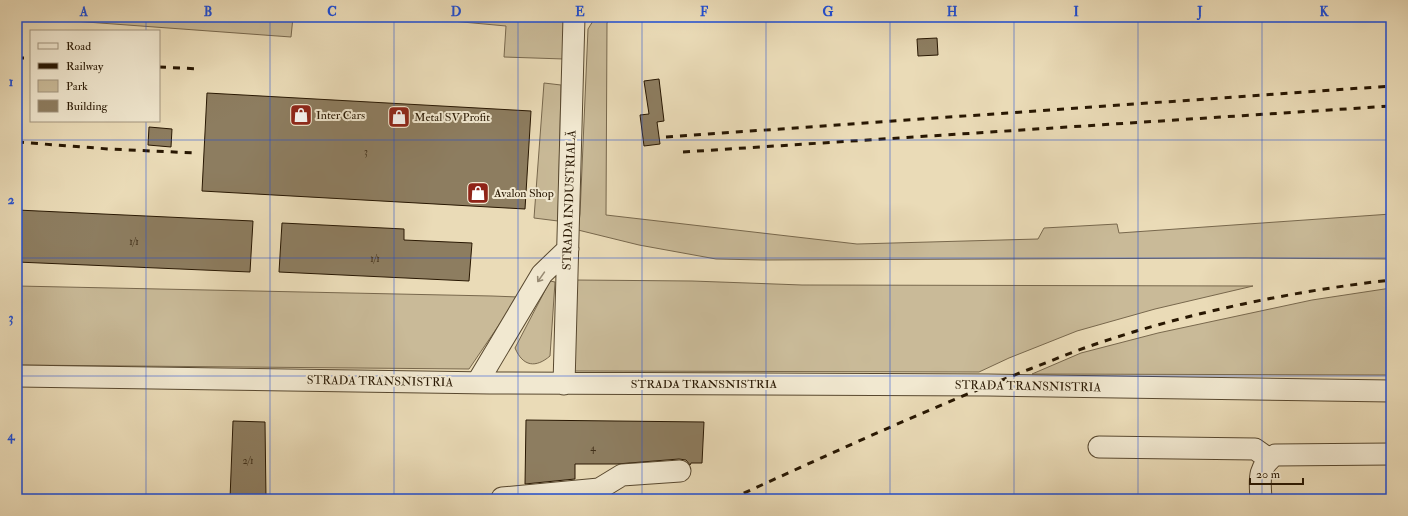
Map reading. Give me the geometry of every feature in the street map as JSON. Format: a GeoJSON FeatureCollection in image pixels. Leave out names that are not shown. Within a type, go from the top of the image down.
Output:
{"type":"FeatureCollection","features":[{"type":"Feature","properties":{"kind":"street","name":"STRADA INDUSTRIALĂ"},"geometry":{"type":"LineString","coordinates":[[564,384],[574,17]]}},
{"type":"Feature","properties":{"kind":"street"},"geometry":{"type":"LineString","coordinates":[[477,383],[542,274],[568,249]]}},
{"type":"Feature","properties":{"kind":"street","name":"STRADA TRANSNISTRIA"},"geometry":{"type":"LineString","coordinates":[[17,376],[564,384],[988,385],[1391,390]]}},
{"type":"Feature","properties":{"kind":"street"},"geometry":{"type":"LineString","coordinates":[[1099,447],[1254,449],[1269,459]]}},
{"type":"Feature","properties":{"kind":"street"},"geometry":{"type":"LineString","coordinates":[[1261,499],[1260,475],[1269,459],[1275,455],[1391,454]]}},
{"type":"Feature","properties":{"kind":"street"},"geometry":{"type":"LineString","coordinates":[[502,498],[599,489],[622,475],[680,471]]}},
{"type":"Feature","properties":{"kind":"green space"},"geometry":{"type":"Polygon","coordinates":[[[18,17],[293,17],[291,37],[18,17]]]}},
{"type":"Feature","properties":{"kind":"green space"},"geometry":{"type":"Polygon","coordinates":[[[408,17],[555,17],[566,24],[564,59],[504,57],[506,26],[408,17]]]}},
{"type":"Feature","properties":{"kind":"green space"},"geometry":{"type":"Polygon","coordinates":[[[602,17],[610,17],[607,23],[606,215],[857,244],[1038,239],[1044,228],[1117,224],[1119,233],[1391,214],[1391,259],[716,259],[639,245],[578,230],[580,214],[588,29],[593,21],[602,17]]]}},
{"type":"Feature","properties":{"kind":"green space"},"geometry":{"type":"Polygon","coordinates":[[[544,83],[561,85],[558,221],[534,218],[544,83]]]}},
{"type":"Feature","properties":{"kind":"green space"},"geometry":{"type":"Polygon","coordinates":[[[575,280],[692,281],[802,285],[1253,286],[1155,309],[1077,331],[1009,358],[979,372],[572,371],[575,280]]]}},
{"type":"Feature","properties":{"kind":"green space"},"geometry":{"type":"Polygon","coordinates":[[[550,281],[555,282],[550,356],[535,364],[530,364],[522,359],[515,348],[550,281]]]}},
{"type":"Feature","properties":{"kind":"green space"},"geometry":{"type":"Polygon","coordinates":[[[17,286],[518,297],[469,369],[17,365],[17,286]]]}},
{"type":"Feature","properties":{"kind":"green space"},"geometry":{"type":"Polygon","coordinates":[[[1391,288],[1391,375],[1032,374],[1081,353],[1158,333],[1312,300],[1391,288]]]}},
{"type":"Feature","properties":{"kind":"building"},"geometry":{"type":"Polygon","coordinates":[[[937,38],[938,55],[918,56],[917,39],[937,38]]]}},
{"type":"Feature","properties":{"kind":"building"},"geometry":{"type":"Polygon","coordinates":[[[659,79],[664,121],[657,122],[660,144],[644,146],[640,115],[649,114],[644,81],[659,79]]]}},
{"type":"Feature","properties":{"kind":"building"},"geometry":{"type":"Polygon","coordinates":[[[207,93],[531,111],[525,209],[202,191],[207,93]]]}},
{"type":"Feature","properties":{"kind":"building"},"geometry":{"type":"Polygon","coordinates":[[[149,127],[172,129],[171,147],[148,145],[149,127]]]}},
{"type":"Feature","properties":{"kind":"building"},"geometry":{"type":"Polygon","coordinates":[[[17,210],[253,221],[250,272],[17,262],[17,210]]]}},
{"type":"Feature","properties":{"kind":"building"},"geometry":{"type":"Polygon","coordinates":[[[282,223],[404,229],[404,240],[472,243],[469,281],[279,272],[282,223]]]}},
{"type":"Feature","properties":{"kind":"building"},"geometry":{"type":"Polygon","coordinates":[[[526,420],[704,422],[702,463],[691,463],[690,465],[686,460],[679,459],[617,464],[575,464],[575,479],[525,484],[526,420]]]}},
{"type":"Feature","properties":{"kind":"building"},"geometry":{"type":"Polygon","coordinates":[[[233,421],[265,422],[266,499],[230,499],[233,421]]]}},
{"type":"Feature","properties":{"kind":"railway"},"geometry":{"type":"LineString","coordinates":[[17,58],[30,58]]}},
{"type":"Feature","properties":{"kind":"railway"},"geometry":{"type":"LineString","coordinates":[[160,67],[200,69]]}},
{"type":"Feature","properties":{"kind":"railway"},"geometry":{"type":"LineString","coordinates":[[666,137],[1391,86]]}},
{"type":"Feature","properties":{"kind":"railway"},"geometry":{"type":"LineString","coordinates":[[683,152],[1391,106]]}},
{"type":"Feature","properties":{"kind":"railway"},"geometry":{"type":"LineString","coordinates":[[17,142],[109,149],[195,153]]}},
{"type":"Feature","properties":{"kind":"railway"},"geometry":{"type":"LineString","coordinates":[[731,499],[955,399],[1069,354],[1128,333],[1202,313],[1278,297],[1316,290],[1391,280]]}},
{"type":"Feature","properties":{"kind":"railway"},"geometry":{"type":"LineString","coordinates":[[1369,499],[1391,498]]}},
{"type":"Feature","properties":{"kind":"place","name":"Inter Cars"},"geometry":{"type":"Point","coordinates":[301,115]}},
{"type":"Feature","properties":{"kind":"place","name":"Metal SV Profit"},"geometry":{"type":"Point","coordinates":[399,117]}},
{"type":"Feature","properties":{"kind":"place","name":"Avalon Shop"},"geometry":{"type":"Point","coordinates":[478,193]}}]}
